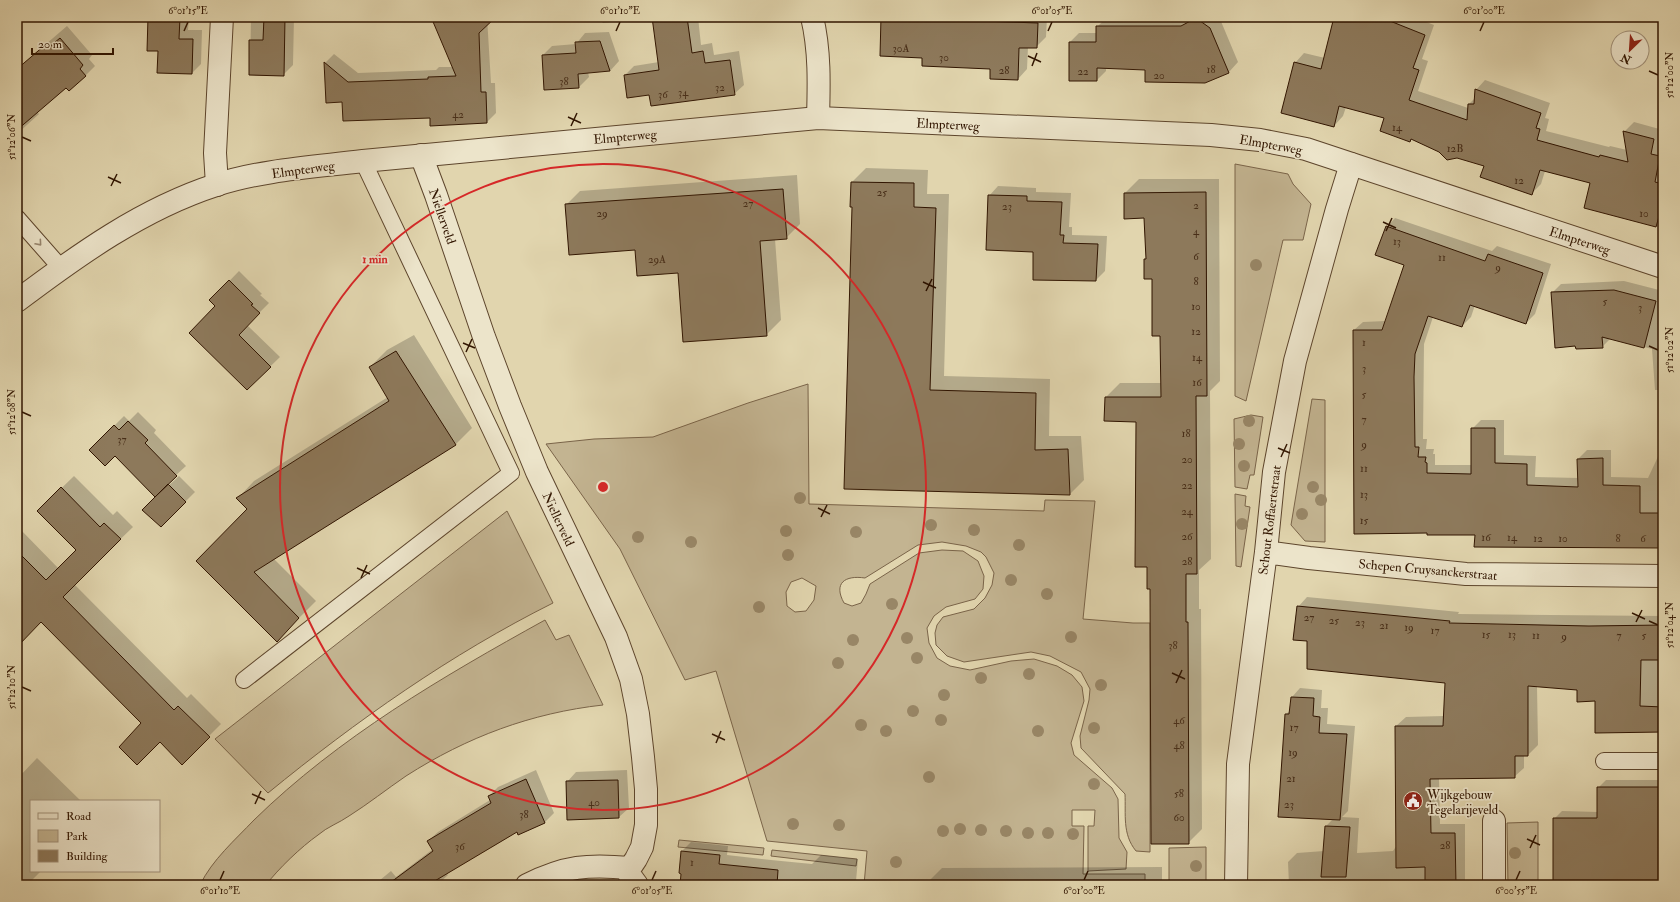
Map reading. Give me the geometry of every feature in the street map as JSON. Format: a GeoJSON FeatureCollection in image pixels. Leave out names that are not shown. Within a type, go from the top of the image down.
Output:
{"type":"FeatureCollection","features":[{"type":"Feature","properties":{"kind":"street"},"geometry":{"type":"LineString","coordinates":[[217,185],[215,153],[222,17]]}},
{"type":"Feature","properties":{"kind":"street"},"geometry":{"type":"LineString","coordinates":[[812,17],[815,29],[819,76],[818,118]]}},
{"type":"Feature","properties":{"kind":"street","name":"Elmpterweg"},"geometry":{"type":"LineString","coordinates":[[17,302],[61,268],[106,238],[149,213],[217,185],[296,169],[362,161],[818,118],[1211,135],[1260,140],[1306,149],[1663,267]]}},
{"type":"Feature","properties":{"kind":"street","name":"Niellerveld"},"geometry":{"type":"LineString","coordinates":[[421,156],[436,195],[484,337],[510,406],[537,472],[616,637],[631,678],[638,714],[646,789],[646,825],[642,847],[636,859],[633,876]]}},
{"type":"Feature","properties":{"kind":"street","name":"Schout Roffaertstraat"},"geometry":{"type":"LineString","coordinates":[[1236,885],[1238,764],[1266,552],[1274,472],[1295,361],[1351,164]]}},
{"type":"Feature","properties":{"kind":"street","name":"Schepen Cruysanckerstraat"},"geometry":{"type":"LineString","coordinates":[[1266,552],[1309,558],[1466,574],[1663,576]]}},
{"type":"Feature","properties":{"kind":"street"},"geometry":{"type":"LineString","coordinates":[[1494,821],[1494,885]]}},
{"type":"Feature","properties":{"kind":"street"},"geometry":{"type":"LineString","coordinates":[[527,885],[550,874],[572,868],[602,865],[633,876]]}},
{"type":"Feature","properties":{"kind":"lane"},"geometry":{"type":"LineString","coordinates":[[244,680],[511,473],[362,161]]}},
{"type":"Feature","properties":{"kind":"lane"},"geometry":{"type":"LineString","coordinates":[[17,218],[61,268]]}},
{"type":"Feature","properties":{"kind":"lane"},"geometry":{"type":"LineString","coordinates":[[1604,762],[1663,761]]}},
{"type":"Feature","properties":{"kind":"green space"},"geometry":{"type":"Polygon","coordinates":[[[1235,164],[1288,174],[1293,184],[1311,204],[1303,240],[1283,240],[1246,401],[1235,396],[1235,164]]]}},
{"type":"Feature","properties":{"kind":"green space"},"geometry":{"type":"Polygon","coordinates":[[[808,384],[809,504],[1044,511],[1045,500],[1095,501],[1083,619],[1150,623],[1150,852],[1136,851],[1129,838],[1126,824],[1125,794],[1081,748],[1080,736],[1089,700],[1090,689],[1081,672],[1050,656],[1031,652],[964,662],[947,656],[936,645],[935,633],[937,625],[943,617],[974,609],[985,598],[992,585],[994,573],[986,557],[981,552],[966,546],[942,542],[918,545],[865,578],[858,577],[847,579],[843,582],[840,590],[844,603],[852,606],[861,603],[870,584],[919,553],[942,550],[963,551],[978,561],[984,576],[983,589],[975,599],[946,607],[934,616],[927,628],[929,643],[937,658],[950,666],[970,670],[1011,661],[1034,659],[1057,666],[1072,675],[1082,687],[1084,701],[1071,743],[1074,755],[1112,788],[1118,799],[1119,838],[1127,852],[1126,869],[1088,871],[1088,826],[1094,826],[1095,810],[1072,810],[1072,826],[1084,826],[1083,874],[1145,874],[1145,885],[864,885],[867,851],[767,841],[716,671],[685,680],[620,549],[546,444],[594,439],[653,437],[748,403],[808,384]],[[802,578],[791,582],[786,592],[787,606],[795,612],[806,611],[814,600],[816,586],[802,578]]]}},
{"type":"Feature","properties":{"kind":"green space"},"geometry":{"type":"Polygon","coordinates":[[[1312,399],[1325,400],[1325,542],[1305,541],[1291,525],[1312,399]]]}},
{"type":"Feature","properties":{"kind":"green space"},"geometry":{"type":"Polygon","coordinates":[[[1251,415],[1263,417],[1254,475],[1250,475],[1247,489],[1235,487],[1234,419],[1251,415]]]}},
{"type":"Feature","properties":{"kind":"green space"},"geometry":{"type":"Polygon","coordinates":[[[1235,494],[1246,496],[1245,506],[1250,507],[1241,567],[1236,566],[1235,494]]]}},
{"type":"Feature","properties":{"kind":"green space"},"geometry":{"type":"Polygon","coordinates":[[[507,511],[553,603],[478,644],[405,690],[335,740],[268,793],[215,739],[507,511]]]}},
{"type":"Feature","properties":{"kind":"green space"},"geometry":{"type":"Polygon","coordinates":[[[545,620],[556,640],[569,635],[603,705],[550,714],[500,729],[429,762],[322,832],[290,858],[266,885],[200,885],[217,859],[254,820],[287,790],[356,735],[430,686],[545,620]]]}},
{"type":"Feature","properties":{"kind":"green space"},"geometry":{"type":"Polygon","coordinates":[[[1538,822],[1538,885],[1508,885],[1507,823],[1538,822]]]}},
{"type":"Feature","properties":{"kind":"green space"},"geometry":{"type":"Polygon","coordinates":[[[679,840],[764,848],[763,855],[678,847],[679,840]]]}},
{"type":"Feature","properties":{"kind":"green space"},"geometry":{"type":"Polygon","coordinates":[[[1206,847],[1206,883],[1169,882],[1169,848],[1206,847]]]}},
{"type":"Feature","properties":{"kind":"green space"},"geometry":{"type":"Polygon","coordinates":[[[772,850],[857,859],[856,866],[771,856],[772,850]]]}},
{"type":"Feature","properties":{"kind":"building"},"geometry":{"type":"Polygon","coordinates":[[[148,17],[180,17],[179,39],[193,39],[192,74],[157,73],[158,51],[147,51],[148,17]]]}},
{"type":"Feature","properties":{"kind":"building"},"geometry":{"type":"Polygon","coordinates":[[[264,17],[285,17],[284,76],[249,75],[249,40],[263,40],[264,17]]]}},
{"type":"Feature","properties":{"kind":"building"},"geometry":{"type":"Polygon","coordinates":[[[431,17],[496,17],[479,33],[481,92],[486,92],[487,123],[430,126],[430,118],[343,121],[342,102],[326,103],[324,62],[348,82],[428,79],[428,77],[456,76],[431,17]]]}},
{"type":"Feature","properties":{"kind":"building"},"geometry":{"type":"Polygon","coordinates":[[[652,17],[687,17],[692,53],[703,51],[705,63],[730,60],[735,95],[651,106],[649,95],[627,98],[624,75],[659,70],[652,17]]]}},
{"type":"Feature","properties":{"kind":"building"},"geometry":{"type":"Polygon","coordinates":[[[881,17],[925,17],[925,19],[1038,23],[1037,48],[1019,48],[1018,80],[990,79],[990,69],[922,66],[922,58],[880,56],[881,17]]]}},
{"type":"Feature","properties":{"kind":"building"},"geometry":{"type":"Polygon","coordinates":[[[1334,17],[1380,17],[1425,35],[1413,68],[1419,70],[1409,100],[1467,120],[1468,104],[1474,104],[1475,89],[1541,113],[1536,128],[1540,129],[1537,140],[1599,157],[1600,155],[1628,162],[1623,131],[1654,139],[1651,154],[1660,156],[1655,182],[1663,184],[1663,202],[1656,227],[1584,208],[1590,183],[1540,170],[1532,195],[1480,177],[1484,166],[1457,158],[1447,160],[1439,152],[1411,139],[1410,142],[1380,131],[1384,118],[1339,106],[1334,127],[1281,113],[1294,62],[1321,69],[1334,17]]]}},
{"type":"Feature","properties":{"kind":"building"},"geometry":{"type":"Polygon","coordinates":[[[1196,18],[1210,28],[1229,73],[1205,83],[1145,82],[1145,70],[1097,68],[1097,81],[1069,81],[1069,42],[1096,42],[1096,26],[1181,26],[1196,18]]]}},
{"type":"Feature","properties":{"kind":"building"},"geometry":{"type":"Polygon","coordinates":[[[60,38],[83,65],[80,69],[86,76],[69,91],[66,88],[17,130],[17,69],[45,45],[48,48],[60,38]]]}},
{"type":"Feature","properties":{"kind":"building"},"geometry":{"type":"Polygon","coordinates":[[[600,41],[610,71],[578,74],[579,88],[544,90],[542,55],[576,53],[575,42],[600,41]]]}},
{"type":"Feature","properties":{"kind":"building"},"geometry":{"type":"Polygon","coordinates":[[[851,182],[914,183],[914,207],[936,208],[930,390],[1036,393],[1035,450],[1068,449],[1070,495],[844,489],[852,207],[850,207],[851,182]]]}},
{"type":"Feature","properties":{"kind":"building"},"geometry":{"type":"Polygon","coordinates":[[[783,189],[787,239],[760,241],[767,336],[683,342],[678,273],[637,276],[635,250],[569,255],[565,204],[783,189]]]}},
{"type":"Feature","properties":{"kind":"building"},"geometry":{"type":"Polygon","coordinates":[[[1206,192],[1207,396],[1196,396],[1197,574],[1186,574],[1186,622],[1188,622],[1189,844],[1151,844],[1150,589],[1147,589],[1147,567],[1135,567],[1136,422],[1104,421],[1105,397],[1161,397],[1160,336],[1152,336],[1152,279],[1144,279],[1144,259],[1146,259],[1144,218],[1124,219],[1124,193],[1206,192]]]}},
{"type":"Feature","properties":{"kind":"building"},"geometry":{"type":"Polygon","coordinates":[[[988,195],[1027,196],[1027,201],[1062,202],[1060,235],[1064,235],[1063,243],[1098,244],[1096,281],[1033,280],[1033,252],[986,250],[988,195]]]}},
{"type":"Feature","properties":{"kind":"building"},"geometry":{"type":"Polygon","coordinates":[[[1386,226],[1485,261],[1488,254],[1543,273],[1526,324],[1470,305],[1462,327],[1428,316],[1415,354],[1414,377],[1415,447],[1419,447],[1418,457],[1426,457],[1425,462],[1427,463],[1427,473],[1471,474],[1471,428],[1495,428],[1495,463],[1527,464],[1527,485],[1578,487],[1577,459],[1603,458],[1603,485],[1640,486],[1640,513],[1663,513],[1663,548],[1474,547],[1475,535],[1427,535],[1427,533],[1354,534],[1353,330],[1382,330],[1404,265],[1375,255],[1386,226]]]}},
{"type":"Feature","properties":{"kind":"building"},"geometry":{"type":"Polygon","coordinates":[[[229,280],[260,313],[239,335],[271,367],[247,390],[189,333],[215,306],[209,300],[229,280]]]}},
{"type":"Feature","properties":{"kind":"building"},"geometry":{"type":"Polygon","coordinates":[[[1614,290],[1656,301],[1644,348],[1602,337],[1603,348],[1576,349],[1575,346],[1555,348],[1551,292],[1614,290]]]}},
{"type":"Feature","properties":{"kind":"building"},"geometry":{"type":"Polygon","coordinates":[[[396,351],[456,445],[254,572],[299,618],[277,642],[196,561],[247,509],[236,498],[389,401],[369,367],[396,351]]]}},
{"type":"Feature","properties":{"kind":"building"},"geometry":{"type":"Polygon","coordinates":[[[128,421],[148,440],[145,443],[177,476],[155,497],[115,456],[105,466],[89,450],[114,425],[119,430],[128,421]]]}},
{"type":"Feature","properties":{"kind":"building"},"geometry":{"type":"Polygon","coordinates":[[[168,484],[186,502],[161,527],[142,510],[168,484]]]}},
{"type":"Feature","properties":{"kind":"building"},"geometry":{"type":"Polygon","coordinates":[[[61,487],[100,527],[104,523],[121,539],[63,597],[174,710],[178,706],[210,737],[182,765],[160,742],[137,765],[119,747],[141,723],[41,622],[17,647],[17,551],[46,580],[76,550],[37,511],[61,487]]]}},
{"type":"Feature","properties":{"kind":"building"},"geometry":{"type":"Polygon","coordinates":[[[1297,606],[1450,621],[1449,623],[1589,626],[1663,625],[1663,660],[1641,660],[1640,706],[1663,707],[1663,732],[1595,733],[1595,701],[1577,702],[1577,690],[1528,686],[1528,756],[1515,756],[1515,778],[1430,779],[1431,833],[1455,833],[1456,885],[1425,885],[1425,867],[1396,868],[1395,726],[1443,726],[1445,683],[1307,669],[1307,641],[1293,640],[1297,606]]]}},
{"type":"Feature","properties":{"kind":"building"},"geometry":{"type":"Polygon","coordinates":[[[1291,697],[1314,698],[1313,716],[1320,717],[1319,733],[1347,734],[1340,820],[1278,817],[1285,714],[1289,714],[1291,697]]]}},
{"type":"Feature","properties":{"kind":"building"},"geometry":{"type":"Polygon","coordinates":[[[526,779],[545,823],[518,835],[517,832],[428,885],[387,885],[433,851],[427,841],[491,803],[488,796],[526,779]]]}},
{"type":"Feature","properties":{"kind":"building"},"geometry":{"type":"Polygon","coordinates":[[[618,780],[619,818],[567,820],[566,781],[618,780]]]}},
{"type":"Feature","properties":{"kind":"building"},"geometry":{"type":"Polygon","coordinates":[[[1597,787],[1663,787],[1660,863],[1663,863],[1663,885],[1553,885],[1553,818],[1597,818],[1597,787]]]}},
{"type":"Feature","properties":{"kind":"building"},"geometry":{"type":"Polygon","coordinates":[[[1325,826],[1350,827],[1346,877],[1321,877],[1325,826]]]}},
{"type":"Feature","properties":{"kind":"building"},"geometry":{"type":"Polygon","coordinates":[[[681,851],[720,855],[719,864],[778,870],[777,885],[680,885],[681,874],[679,873],[681,851]]]}},
{"type":"Feature","properties":{"kind":"place","name":"Wijkgebouw Tegelarijeveld"},"geometry":{"type":"Point","coordinates":[1413,801]}}]}
